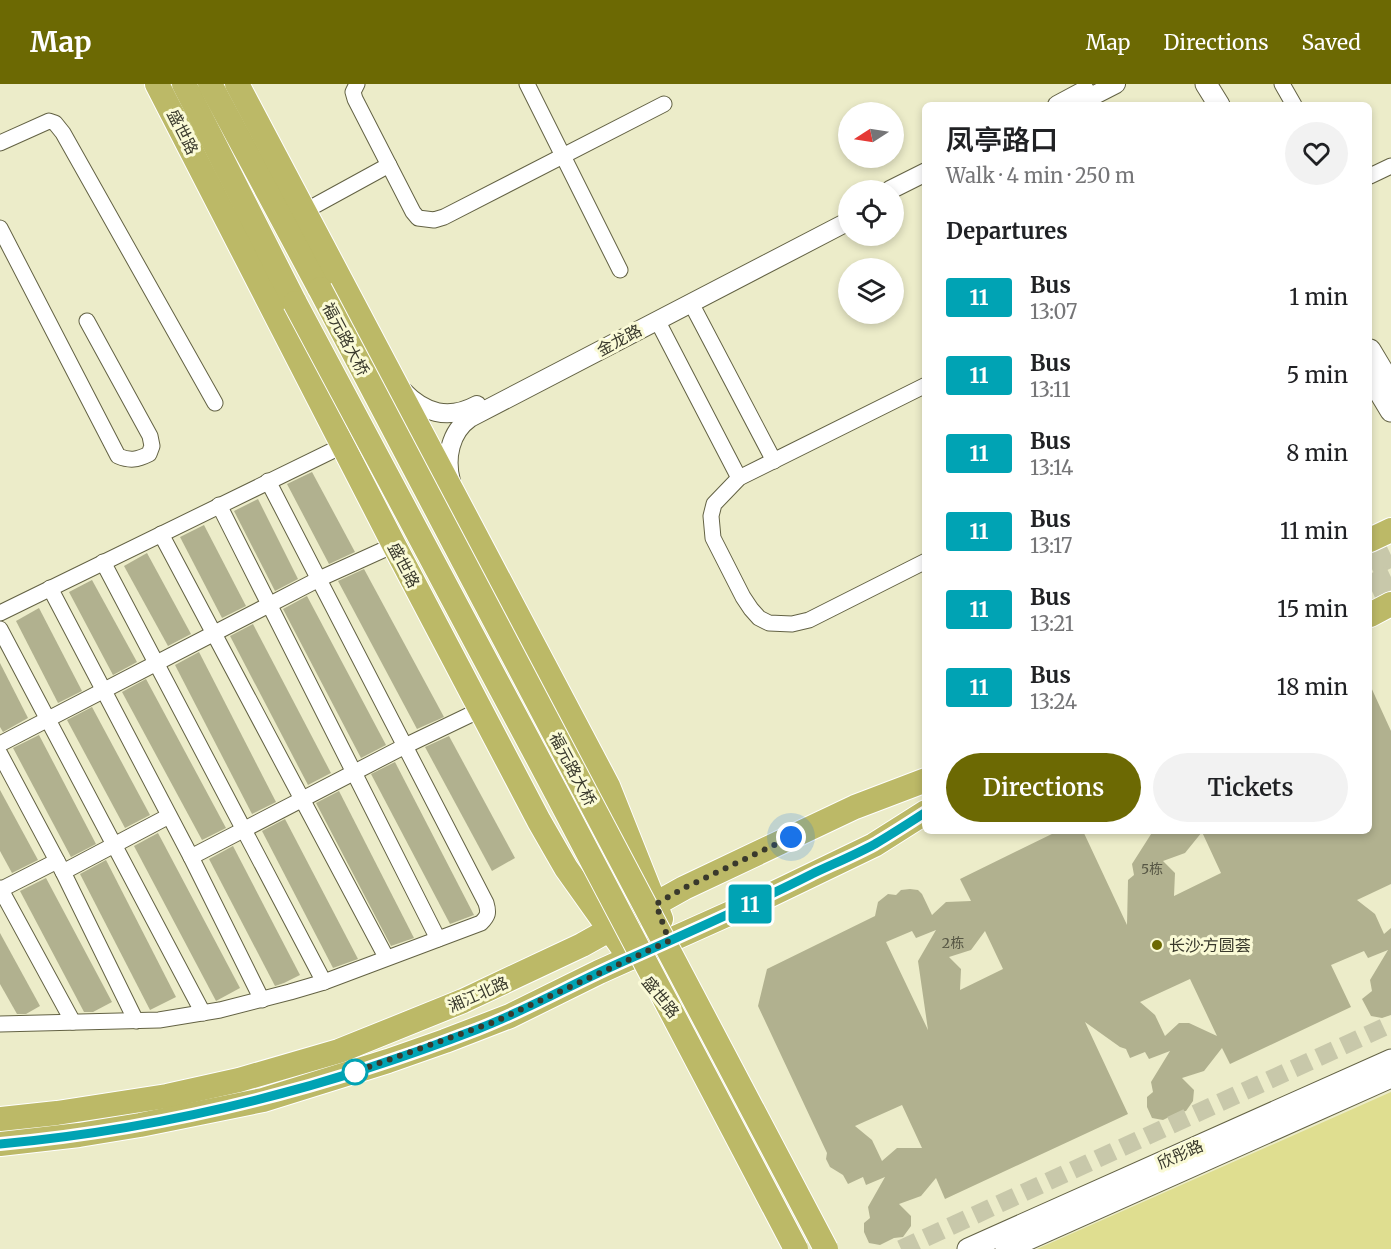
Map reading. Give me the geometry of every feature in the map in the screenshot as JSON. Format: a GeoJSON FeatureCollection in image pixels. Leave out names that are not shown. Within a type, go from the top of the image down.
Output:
{"type":"FeatureCollection","features":[{"type":"Feature","properties":{"kind":"main road"},"geometry":{"type":"LineString","coordinates":[[184,84],[295,303]]}},
{"type":"Feature","properties":{"kind":"main road"},"geometry":{"type":"LineString","coordinates":[[210,84],[320,289]]}},
{"type":"Feature","properties":{"kind":"main road"},"geometry":{"type":"LineString","coordinates":[[236,84],[320,289]]}},
{"type":"Feature","properties":{"kind":"main road","name":"盛世路"},"geometry":{"type":"LineString","coordinates":[[163,94],[393,544],[566,868],[630,958],[692,1022],[656,904],[609,786],[236,84]]}},
{"type":"Feature","properties":{"kind":"main road"},"geometry":{"type":"LineString","coordinates":[[1190,84],[1201,102]]}},
{"type":"Feature","properties":{"kind":"main road"},"geometry":{"type":"LineString","coordinates":[[1206,84],[1217,102]]}},
{"type":"Feature","properties":{"kind":"main road"},"geometry":{"type":"LineString","coordinates":[[163,94],[295,303]]}},
{"type":"Feature","properties":{"kind":"main road","name":"福元路大桥"},"geometry":{"type":"LineString","coordinates":[[320,289],[826,1249]]}},
{"type":"Feature","properties":{"kind":"main road","name":"福元路大桥"},"geometry":{"type":"LineString","coordinates":[[295,303],[546,773],[802,1240]]}},
{"type":"Feature","properties":{"kind":"main road"},"geometry":{"type":"LineString","coordinates":[[1372,353],[1391,385]]}},
{"type":"Feature","properties":{"kind":"main road"},"geometry":{"type":"LineString","coordinates":[[1372,379],[1391,411]]}},
{"type":"Feature","properties":{"kind":"main road"},"geometry":{"type":"LineString","coordinates":[[1372,539],[1391,530]]}},
{"type":"Feature","properties":{"kind":"main road"},"geometry":{"type":"LineString","coordinates":[[1372,614],[1391,604]]}},
{"type":"Feature","properties":{"kind":"main road"},"geometry":{"type":"LineString","coordinates":[[855,807],[922,765]]}},
{"type":"Feature","properties":{"kind":"main road","name":"湘江北路"},"geometry":{"type":"LineString","coordinates":[[0,1119],[57,1113],[167,1096],[308,1061],[390,1032],[463,1001],[582,945],[684,888],[855,807],[922,782]]}},
{"type":"Feature","properties":{"kind":"main road","name":"湘江北路"},"geometry":{"type":"LineString","coordinates":[[0,1143],[79,1135],[263,1100],[388,1061],[478,1029],[874,845],[922,815]]}},
{"type":"Feature","properties":{"kind":"main road"},"geometry":{"type":"LineString","coordinates":[[874,845],[922,827]]}},
{"type":"Feature","properties":{"kind":"main road","name":"欣彤路"},"geometry":{"type":"LineString","coordinates":[[968,1249],[1391,1060]]}},
{"type":"Feature","properties":{"kind":"main road","name":"欣彤路"},"geometry":{"type":"LineString","coordinates":[[1006,1249],[1391,1077]]}},
{"type":"Feature","properties":{"kind":"main road"},"geometry":{"type":"LineString","coordinates":[[802,1240],[815,1249]]}},
{"type":"Feature","properties":{"kind":"street"},"geometry":{"type":"LineString","coordinates":[[357,84],[353,92],[355,99],[418,218],[434,220],[444,217],[664,104]]}},
{"type":"Feature","properties":{"kind":"street"},"geometry":{"type":"LineString","coordinates":[[528,84],[620,270]]}},
{"type":"Feature","properties":{"kind":"street"},"geometry":{"type":"LineString","coordinates":[[1062,102],[1097,84]]}},
{"type":"Feature","properties":{"kind":"street"},"geometry":{"type":"LineString","coordinates":[[1081,102],[1116,84]]}},
{"type":"Feature","properties":{"kind":"street"},"geometry":{"type":"LineString","coordinates":[[1282,84],[1292,102]]}},
{"type":"Feature","properties":{"kind":"street"},"geometry":{"type":"LineString","coordinates":[[0,143],[49,121],[55,123],[63,132],[215,403]]}},
{"type":"Feature","properties":{"kind":"street"},"geometry":{"type":"LineString","coordinates":[[304,211],[389,165]]}},
{"type":"Feature","properties":{"kind":"street"},"geometry":{"type":"LineString","coordinates":[[1372,175],[1391,166]]}},
{"type":"Feature","properties":{"kind":"street"},"geometry":{"type":"LineString","coordinates":[[904,183],[922,174]]}},
{"type":"Feature","properties":{"kind":"street"},"geometry":{"type":"LineString","coordinates":[[904,193],[922,183]]}},
{"type":"Feature","properties":{"kind":"street","name":"金龙路"},"geometry":{"type":"LineString","coordinates":[[397,385],[414,401],[435,412],[446,414],[467,411],[838,218]]}},
{"type":"Feature","properties":{"kind":"street","name":"金龙路"},"geometry":{"type":"LineString","coordinates":[[457,500],[448,473],[448,459],[453,436],[461,424],[838,227]]}},
{"type":"Feature","properties":{"kind":"street"},"geometry":{"type":"LineString","coordinates":[[0,228],[118,456],[128,461],[140,459],[149,454],[152,446],[150,436],[87,321]]}},
{"type":"Feature","properties":{"kind":"street"},"geometry":{"type":"LineString","coordinates":[[691,303],[774,461]]}},
{"type":"Feature","properties":{"kind":"street"},"geometry":{"type":"LineString","coordinates":[[657,320],[739,478]]}},
{"type":"Feature","properties":{"kind":"street"},"geometry":{"type":"LineString","coordinates":[[922,387],[739,478],[714,504],[711,516],[713,538],[743,597],[759,618],[769,623],[792,624],[809,620],[922,563]]}},
{"type":"Feature","properties":{"kind":"street"},"geometry":{"type":"LineString","coordinates":[[0,613],[344,446]]}},
{"type":"Feature","properties":{"kind":"street"},"geometry":{"type":"LineString","coordinates":[[0,1024],[159,1020],[203,1013],[262,1000],[324,982],[481,923],[487,918],[489,911],[268,481]]}},
{"type":"Feature","properties":{"kind":"street"},"geometry":{"type":"LineString","coordinates":[[219,505],[438,939]]}},
{"type":"Feature","properties":{"kind":"street"},"geometry":{"type":"LineString","coordinates":[[161,534],[386,957]]}},
{"type":"Feature","properties":{"kind":"street"},"geometry":{"type":"LineString","coordinates":[[0,744],[319,579],[393,544]]}},
{"type":"Feature","properties":{"kind":"street"},"geometry":{"type":"LineString","coordinates":[[103,562],[324,982]]}},
{"type":"Feature","properties":{"kind":"street"},"geometry":{"type":"LineString","coordinates":[[50,588],[191,856],[262,1000]]}},
{"type":"Feature","properties":{"kind":"street"},"geometry":{"type":"LineString","coordinates":[[0,629],[203,1013]]}},
{"type":"Feature","properties":{"kind":"street"},"geometry":{"type":"LineString","coordinates":[[191,856],[480,710]]}},
{"type":"Feature","properties":{"kind":"street"},"geometry":{"type":"LineString","coordinates":[[0,754],[60,866],[136,1021]]}},
{"type":"Feature","properties":{"kind":"street"},"geometry":{"type":"LineString","coordinates":[[73,1022],[0,889],[114,845],[169,816]]}},
{"type":"Feature","properties":{"kind":"shaded area"},"geometry":{"type":"Polygon","coordinates":[[[1391,1092],[1391,1249],[1037,1249],[1391,1092]]]}},
{"type":"Feature","properties":{"kind":"building"},"geometry":{"type":"Polygon","coordinates":[[[312,472],[355,552],[329,564],[287,484],[312,472]]]}},
{"type":"Feature","properties":{"kind":"building"},"geometry":{"type":"Polygon","coordinates":[[[258,499],[298,579],[275,591],[234,511],[258,499]]]}},
{"type":"Feature","properties":{"kind":"building"},"geometry":{"type":"Polygon","coordinates":[[[204,525],[246,606],[222,618],[180,537],[204,525]]]}},
{"type":"Feature","properties":{"kind":"building"},"geometry":{"type":"Polygon","coordinates":[[[147,553],[191,634],[168,646],[124,566],[147,553]]]}},
{"type":"Feature","properties":{"kind":"building"},"geometry":{"type":"Polygon","coordinates":[[[364,569],[444,717],[417,729],[338,581],[364,569]]]}},
{"type":"Feature","properties":{"kind":"building"},"geometry":{"type":"Polygon","coordinates":[[[92,580],[137,662],[113,675],[69,592],[92,580]]]}},
{"type":"Feature","properties":{"kind":"building"},"geometry":{"type":"Polygon","coordinates":[[[307,596],[386,745],[361,758],[283,609],[307,596]]]}},
{"type":"Feature","properties":{"kind":"building"},"geometry":{"type":"Polygon","coordinates":[[[39,608],[82,691],[58,703],[16,621],[39,608]]]}},
{"type":"Feature","properties":{"kind":"building"},"geometry":{"type":"Polygon","coordinates":[[[253,624],[331,773],[308,785],[230,636],[253,624]]]}},
{"type":"Feature","properties":{"kind":"building"},"geometry":{"type":"Polygon","coordinates":[[[199,652],[276,802],[252,814],[175,665],[199,652]]]}},
{"type":"Feature","properties":{"kind":"building"},"geometry":{"type":"Polygon","coordinates":[[[0,663],[28,718],[3,732],[0,727],[0,663]]]}},
{"type":"Feature","properties":{"kind":"building"},"geometry":{"type":"Polygon","coordinates":[[[146,679],[226,828],[202,840],[122,692],[146,679]]]}},
{"type":"Feature","properties":{"kind":"building","name":"长沙·方圆荟"},"geometry":{"type":"Polygon","coordinates":[[[1372,689],[1391,731],[1391,884],[1357,900],[1375,914],[1384,934],[1391,928],[1391,1015],[1382,1018],[1371,1016],[1362,999],[1372,991],[1370,980],[1388,950],[1368,958],[1364,951],[1331,965],[1351,1007],[1230,1064],[1222,1048],[1204,1071],[1182,1078],[1194,1090],[1193,1101],[1186,1111],[1163,1120],[1152,1118],[1147,1107],[1147,1097],[1153,1092],[1151,1082],[1170,1051],[1149,1059],[1145,1052],[1130,1058],[1126,1049],[1085,1022],[1128,1114],[945,1199],[936,1178],[921,1196],[899,1204],[911,1216],[911,1226],[903,1237],[894,1238],[880,1245],[869,1243],[864,1232],[864,1223],[870,1218],[868,1207],[885,1177],[866,1185],[863,1177],[848,1184],[843,1175],[830,1167],[826,1159],[827,1153],[758,1006],[767,969],[875,916],[878,902],[888,894],[896,895],[901,890],[918,890],[932,915],[946,902],[971,901],[960,879],[1052,834],[1084,834],[1127,925],[1128,880],[1134,875],[1132,864],[1151,834],[1200,834],[1185,853],[1163,861],[1175,873],[1174,896],[1221,873],[1203,834],[1372,834],[1372,689]],[[936,930],[916,938],[912,931],[886,942],[928,1030],[918,961],[936,930]],[[985,931],[971,950],[949,957],[961,969],[960,990],[1003,969],[985,931]],[[1190,979],[1140,1002],[1155,1015],[1165,1036],[1179,1023],[1189,1023],[1217,1036],[1190,979]],[[902,1105],[855,1126],[872,1140],[882,1161],[897,1148],[922,1148],[902,1105]]]}},
{"type":"Feature","properties":{"kind":"building"},"geometry":{"type":"Polygon","coordinates":[[[92,707],[150,815],[125,828],[67,720],[92,707]]]}},
{"type":"Feature","properties":{"kind":"building"},"geometry":{"type":"Polygon","coordinates":[[[39,735],[96,844],[71,857],[13,748],[39,735]]]}},
{"type":"Feature","properties":{"kind":"building"},"geometry":{"type":"Polygon","coordinates":[[[449,736],[515,858],[492,871],[425,747],[449,736]]]}},
{"type":"Feature","properties":{"kind":"building"},"geometry":{"type":"Polygon","coordinates":[[[395,762],[474,915],[450,924],[371,774],[395,762]]]}},
{"type":"Feature","properties":{"kind":"building"},"geometry":{"type":"Polygon","coordinates":[[[0,790],[38,860],[12,873],[0,851],[0,790]]]}},
{"type":"Feature","properties":{"kind":"building"},"geometry":{"type":"Polygon","coordinates":[[[339,791],[414,938],[391,946],[316,803],[339,791]]]}},
{"type":"Feature","properties":{"kind":"building"},"geometry":{"type":"Polygon","coordinates":[[[285,819],[358,959],[333,968],[262,831],[285,819]]]}},
{"type":"Feature","properties":{"kind":"building"},"geometry":{"type":"Polygon","coordinates":[[[158,833],[240,988],[216,1001],[134,846],[158,833]]]}},
{"type":"Feature","properties":{"kind":"building"},"geometry":{"type":"Polygon","coordinates":[[[233,846],[300,975],[284,983],[275,986],[209,859],[233,846]]]}},
{"type":"Feature","properties":{"kind":"building"},"geometry":{"type":"Polygon","coordinates":[[[106,860],[176,997],[150,1010],[80,874],[106,860]]]}},
{"type":"Feature","properties":{"kind":"building"},"geometry":{"type":"Polygon","coordinates":[[[46,878],[112,1002],[93,1012],[84,1012],[20,891],[46,878]]]}},
{"type":"Feature","properties":{"kind":"building"},"geometry":{"type":"Polygon","coordinates":[[[0,933],[40,1006],[26,1014],[17,1014],[0,984],[0,933]]]}},
{"type":"Feature","properties":{"kind":"tunnel"},"geometry":{"type":"LineString","coordinates":[[1372,564],[1391,555]]}},
{"type":"Feature","properties":{"kind":"tunnel"},"geometry":{"type":"LineString","coordinates":[[1372,586],[1391,577]]}},
{"type":"Feature","properties":{"kind":"tunnel"},"geometry":{"type":"LineString","coordinates":[[901,1249],[1391,1024]]}},
{"type":"Feature","properties":{"kind":"bus line","name":"11"},"geometry":{"type":"LineString","coordinates":[[0,1144],[140,1125],[263,1100],[445,1041],[510,1016],[599,972],[762,899],[874,845],[922,815]]}},
{"type":"Feature","properties":{"kind":"place","name":"长沙·方圆荟"},"geometry":{"type":"Point","coordinates":[1157,945]}},
{"type":"Feature","properties":{"kind":"route"},"geometry":{"type":"LineString","coordinates":[[355,1072],[352,1073],[510,1016],[599,972],[669,941],[656,904],[684,888],[791,837]]}}]}
